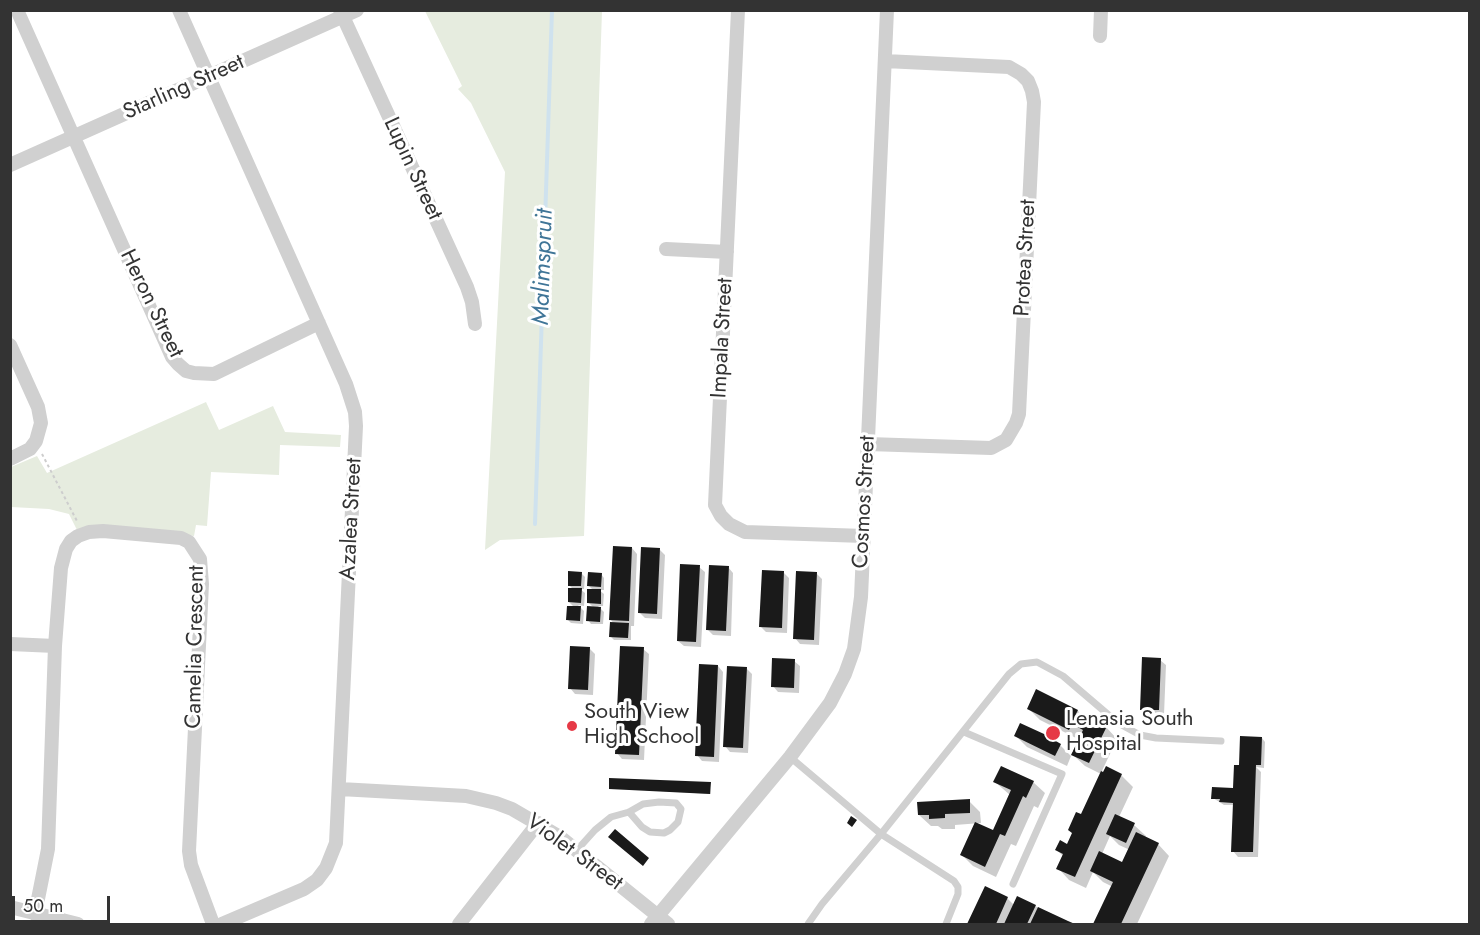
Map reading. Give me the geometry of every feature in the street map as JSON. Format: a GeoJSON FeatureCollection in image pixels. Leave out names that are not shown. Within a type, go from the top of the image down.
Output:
{"type":"FeatureCollection","features":[{"type":"Feature","properties":{"kind":"street","name":"Heron Street"},"geometry":{"type":"LineString","coordinates":[[17,10],[172,357],[186,370],[204,375],[214,374],[319,323]]}},
{"type":"Feature","properties":{"kind":"street","name":"Azalea Street"},"geometry":{"type":"LineString","coordinates":[[179,10],[346,384],[355,411],[356,426],[336,843],[333,854],[317,880],[280,901],[222,924]]}},
{"type":"Feature","properties":{"kind":"street","name":"Starling Street"},"geometry":{"type":"LineString","coordinates":[[10,165],[208,78],[341,14],[357,10]]}},
{"type":"Feature","properties":{"kind":"street","name":"Impala Street"},"geometry":{"type":"LineString","coordinates":[[738,10],[716,505],[721,516],[729,524],[744,532],[864,536]]}},
{"type":"Feature","properties":{"kind":"street","name":"Cosmos Street"},"geometry":{"type":"LineString","coordinates":[[659,922],[830,704],[854,649],[861,597],[887,10]]}},
{"type":"Feature","properties":{"kind":"street"},"geometry":{"type":"LineString","coordinates":[[1101,10],[1101,36]]}},
{"type":"Feature","properties":{"kind":"street","name":"Lupin Street"},"geometry":{"type":"LineString","coordinates":[[341,14],[466,287],[472,302],[475,324]]}},
{"type":"Feature","properties":{"kind":"street","name":"Protea Street"},"geometry":{"type":"LineString","coordinates":[[868,444],[991,448],[1006,440],[1016,423],[1019,414],[1034,102],[1028,81],[1009,67],[885,61]]}},
{"type":"Feature","properties":{"kind":"street"},"geometry":{"type":"LineString","coordinates":[[666,249],[727,252]]}},
{"type":"Feature","properties":{"kind":"street"},"geometry":{"type":"LineString","coordinates":[[10,345],[38,407],[41,423],[36,441],[30,449],[10,459]]}},
{"type":"Feature","properties":{"kind":"street","name":"Camelia Crescent"},"geometry":{"type":"LineString","coordinates":[[83,534],[104,531],[181,538],[189,542],[200,560],[202,584],[189,851],[191,865],[213,924]]}},
{"type":"Feature","properties":{"kind":"street"},"geometry":{"type":"LineString","coordinates":[[35,914],[48,849],[55,646],[63,558],[70,542],[83,534]]}},
{"type":"Feature","properties":{"kind":"street"},"geometry":{"type":"LineString","coordinates":[[10,644],[55,646]]}},
{"type":"Feature","properties":{"kind":"street","name":"Violet Street"},"geometry":{"type":"LineString","coordinates":[[340,789],[482,799],[512,809],[538,823],[577,850],[659,922]]}},
{"type":"Feature","properties":{"kind":"street"},"geometry":{"type":"LineString","coordinates":[[459,924],[538,823]]}},
{"type":"Feature","properties":{"kind":"street"},"geometry":{"type":"LineString","coordinates":[[10,907],[78,924]]}},
{"type":"Feature","properties":{"kind":"lane"},"geometry":{"type":"LineString","coordinates":[[808,924],[826,898],[881,834],[1016,667],[1029,662],[1037,662],[1063,676],[1118,723],[1140,735],[1156,738],[1221,741]]}},
{"type":"Feature","properties":{"kind":"lane"},"geometry":{"type":"LineString","coordinates":[[964,732],[1062,774],[1013,884]]}},
{"type":"Feature","properties":{"kind":"lane"},"geometry":{"type":"LineString","coordinates":[[790,757],[881,834],[954,881],[958,887],[958,894],[946,924]]}},
{"type":"Feature","properties":{"kind":"lane"},"geometry":{"type":"LineString","coordinates":[[577,850],[595,830],[611,817],[629,812],[643,804],[659,801],[676,803],[681,809],[678,822],[664,833],[650,832],[642,828],[629,812]]}},
{"type":"Feature","properties":{"kind":"path"},"geometry":{"type":"LineString","coordinates":[[36,441],[83,534]]}},
{"type":"Feature","properties":{"kind":"shaded area"},"geometry":{"type":"Polygon","coordinates":[[[425,11],[602,11],[584,536],[500,540],[485,550],[505,172],[471,103],[458,89],[462,86],[425,11]]]}},
{"type":"Feature","properties":{"kind":"shaded area"},"geometry":{"type":"Polygon","coordinates":[[[206,402],[219,430],[273,406],[285,432],[341,435],[340,447],[280,445],[279,475],[211,472],[207,526],[196,525],[194,536],[157,531],[77,530],[69,514],[49,509],[11,507],[11,467],[37,456],[47,473],[206,402]]]}},
{"type":"Feature","properties":{"kind":"building"},"geometry":{"type":"Polygon","coordinates":[[[613,546],[632,547],[629,621],[609,620],[613,546]]]}},
{"type":"Feature","properties":{"kind":"building"},"geometry":{"type":"Polygon","coordinates":[[[641,547],[660,548],[657,614],[638,613],[641,547]]]}},
{"type":"Feature","properties":{"kind":"building"},"geometry":{"type":"Polygon","coordinates":[[[680,564],[700,565],[696,642],[677,641],[680,564]]]}},
{"type":"Feature","properties":{"kind":"building"},"geometry":{"type":"Polygon","coordinates":[[[709,565],[729,566],[726,631],[706,630],[709,565]]]}},
{"type":"Feature","properties":{"kind":"building"},"geometry":{"type":"Polygon","coordinates":[[[762,570],[784,571],[782,628],[759,627],[762,570]]]}},
{"type":"Feature","properties":{"kind":"building"},"geometry":{"type":"Polygon","coordinates":[[[568,571],[582,572],[581,586],[568,586],[568,571]]]}},
{"type":"Feature","properties":{"kind":"building"},"geometry":{"type":"Polygon","coordinates":[[[796,571],[817,572],[814,640],[793,639],[796,571]]]}},
{"type":"Feature","properties":{"kind":"building"},"geometry":{"type":"Polygon","coordinates":[[[588,572],[602,573],[601,587],[587,586],[588,572]]]}},
{"type":"Feature","properties":{"kind":"building"},"geometry":{"type":"Polygon","coordinates":[[[568,588],[582,588],[581,603],[568,602],[568,588]]]}},
{"type":"Feature","properties":{"kind":"building"},"geometry":{"type":"Polygon","coordinates":[[[587,589],[601,589],[601,604],[587,603],[587,589]]]}},
{"type":"Feature","properties":{"kind":"building"},"geometry":{"type":"Polygon","coordinates":[[[567,606],[581,606],[580,621],[566,620],[567,606]]]}},
{"type":"Feature","properties":{"kind":"building"},"geometry":{"type":"Polygon","coordinates":[[[587,606],[601,607],[600,622],[586,621],[587,606]]]}},
{"type":"Feature","properties":{"kind":"building"},"geometry":{"type":"Polygon","coordinates":[[[610,622],[629,623],[628,638],[609,637],[610,622]]]}},
{"type":"Feature","properties":{"kind":"building"},"geometry":{"type":"Polygon","coordinates":[[[570,646],[590,647],[588,690],[568,689],[570,646]]]}},
{"type":"Feature","properties":{"kind":"building"},"geometry":{"type":"Polygon","coordinates":[[[620,646],[644,647],[639,755],[615,754],[620,646]]]}},
{"type":"Feature","properties":{"kind":"building"},"geometry":{"type":"Polygon","coordinates":[[[1142,657],[1161,658],[1159,710],[1140,710],[1142,657]]]}},
{"type":"Feature","properties":{"kind":"building"},"geometry":{"type":"Polygon","coordinates":[[[772,658],[795,659],[794,688],[771,687],[772,658]]]}},
{"type":"Feature","properties":{"kind":"building"},"geometry":{"type":"Polygon","coordinates":[[[699,664],[718,665],[714,757],[695,756],[699,664]]]}},
{"type":"Feature","properties":{"kind":"building"},"geometry":{"type":"Polygon","coordinates":[[[727,666],[747,667],[743,748],[723,747],[727,666]]]}},
{"type":"Feature","properties":{"kind":"building"},"geometry":{"type":"Polygon","coordinates":[[[1036,689],[1078,710],[1076,714],[1107,726],[1089,763],[1071,755],[1083,730],[1072,724],[1069,730],[1027,709],[1036,689]]]}},
{"type":"Feature","properties":{"kind":"building"},"geometry":{"type":"Polygon","coordinates":[[[1020,723],[1061,744],[1055,756],[1014,736],[1020,723]]]}},
{"type":"Feature","properties":{"kind":"building"},"geometry":{"type":"Polygon","coordinates":[[[1240,736],[1262,737],[1261,765],[1256,765],[1253,852],[1231,852],[1233,803],[1211,799],[1212,787],[1233,788],[1234,765],[1239,765],[1240,736]]]}},
{"type":"Feature","properties":{"kind":"building"},"geometry":{"type":"Polygon","coordinates":[[[1001,766],[1034,781],[1026,798],[1023,796],[1005,836],[1000,834],[985,867],[960,855],[975,822],[993,830],[1011,790],[993,782],[1001,766]]]}},
{"type":"Feature","properties":{"kind":"building"},"geometry":{"type":"Polygon","coordinates":[[[1106,766],[1122,774],[1075,877],[1056,869],[1063,854],[1055,850],[1060,840],[1067,844],[1072,833],[1068,830],[1076,812],[1081,814],[1101,771],[1103,772],[1106,766]]]}},
{"type":"Feature","properties":{"kind":"building"},"geometry":{"type":"Polygon","coordinates":[[[609,778],[711,782],[710,794],[609,789],[609,778]]]}},
{"type":"Feature","properties":{"kind":"building"},"geometry":{"type":"Polygon","coordinates":[[[970,799],[970,813],[945,814],[945,818],[929,819],[929,815],[918,815],[917,802],[970,799]]]}},
{"type":"Feature","properties":{"kind":"building"},"geometry":{"type":"Polygon","coordinates":[[[1115,814],[1135,823],[1126,843],[1106,834],[1115,814]]]}},
{"type":"Feature","properties":{"kind":"building"},"geometry":{"type":"Polygon","coordinates":[[[851,816],[857,820],[852,827],[847,823],[851,816]]]}},
{"type":"Feature","properties":{"kind":"building"},"geometry":{"type":"Polygon","coordinates":[[[615,829],[649,858],[643,866],[608,837],[615,829]]]}},
{"type":"Feature","properties":{"kind":"building"},"geometry":{"type":"Polygon","coordinates":[[[1136,832],[1159,843],[1121,924],[1093,924],[1113,882],[1090,871],[1099,851],[1122,862],[1136,832]]]}},
{"type":"Feature","properties":{"kind":"building"},"geometry":{"type":"Polygon","coordinates":[[[985,886],[1008,897],[996,924],[967,924],[985,886]]]}},
{"type":"Feature","properties":{"kind":"building"},"geometry":{"type":"Polygon","coordinates":[[[1017,896],[1036,905],[1027,924],[1004,924],[1017,896]]]}},
{"type":"Feature","properties":{"kind":"building"},"geometry":{"type":"Polygon","coordinates":[[[1038,907],[1068,921],[1075,924],[1030,924],[1038,907]]]}},
{"type":"Feature","properties":{"kind":"waterway","name":"Malimspruit"},"geometry":{"type":"LineString","coordinates":[[535,524],[552,10]]}},
{"type":"Feature","properties":{"kind":"place","name":"South View High School"},"geometry":{"type":"Point","coordinates":[572,726]}},
{"type":"Feature","properties":{"kind":"place","name":"Lenasia South Hospital"},"geometry":{"type":"Point","coordinates":[1053,733]}}]}
